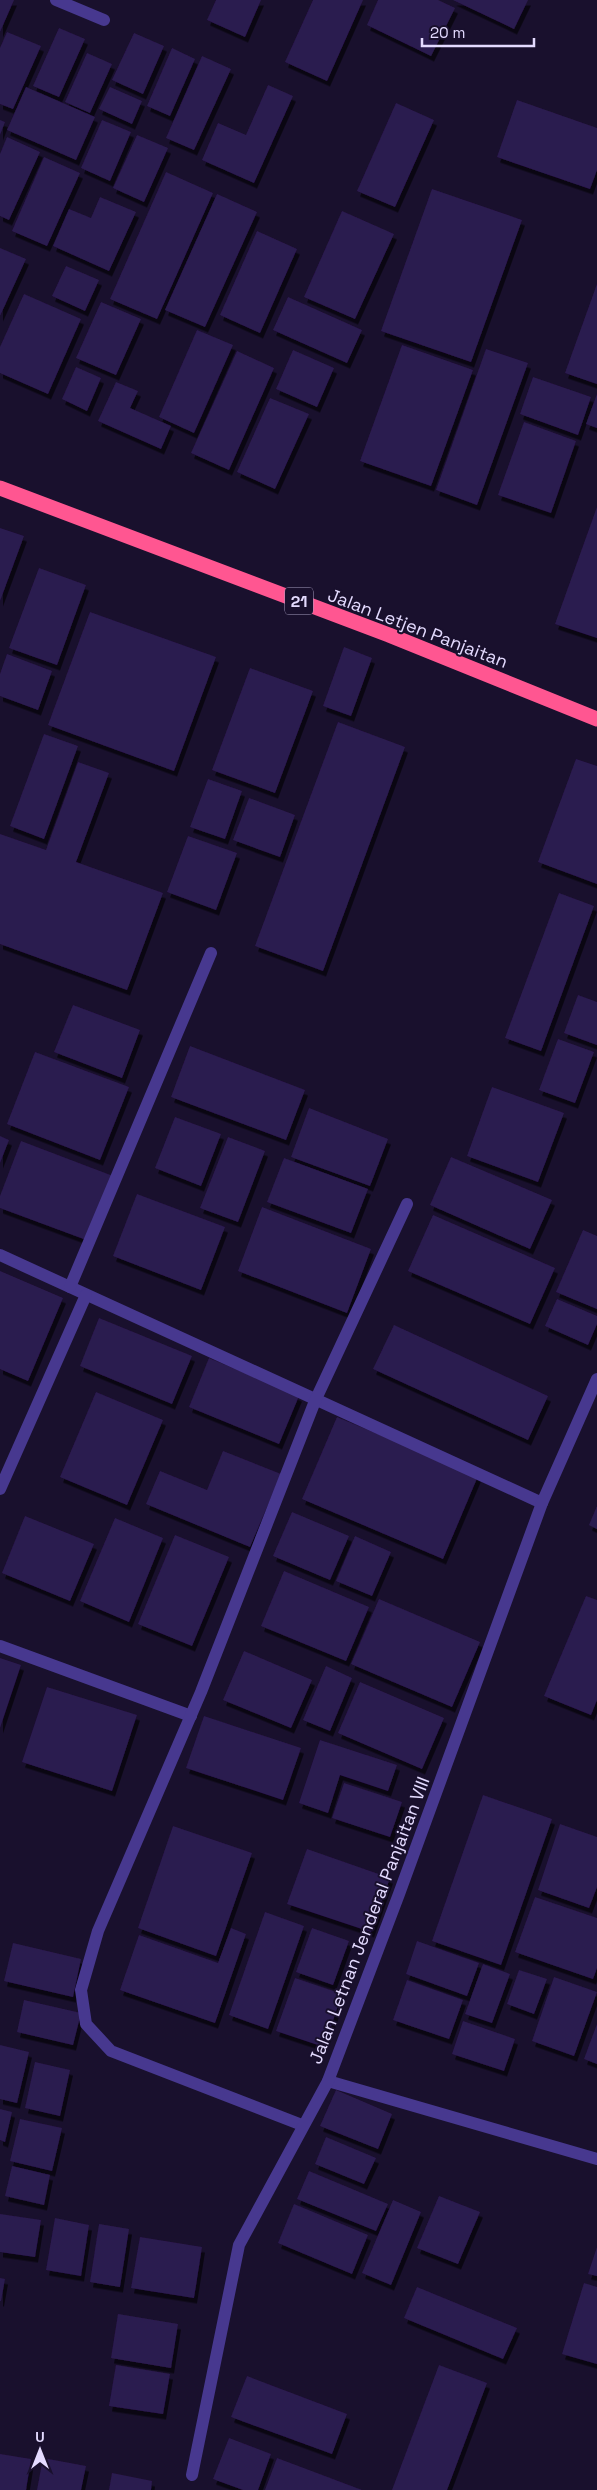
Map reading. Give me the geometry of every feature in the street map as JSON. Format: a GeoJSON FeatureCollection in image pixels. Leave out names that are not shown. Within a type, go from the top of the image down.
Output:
{"type":"FeatureCollection","features":[{"type":"Feature","properties":{"kind":"highway","name":"Jalan Letjen Panjaitan"},"geometry":{"type":"LineString","coordinates":[[0,488],[380,632],[597,719]]}},
{"type":"Feature","properties":{"kind":"street"},"geometry":{"type":"LineString","coordinates":[[56,0],[104,20]]}},
{"type":"Feature","properties":{"kind":"street"},"geometry":{"type":"LineString","coordinates":[[70,1287],[211,953]]}},
{"type":"Feature","properties":{"kind":"street"},"geometry":{"type":"LineString","coordinates":[[302,2125],[111,2051],[86,2024],[81,1990],[98,1931],[191,1716],[315,1401],[407,1204]]}},
{"type":"Feature","properties":{"kind":"street"},"geometry":{"type":"LineString","coordinates":[[0,1255],[542,1504]]}},
{"type":"Feature","properties":{"kind":"street"},"geometry":{"type":"LineString","coordinates":[[0,1490],[86,1295]]}},
{"type":"Feature","properties":{"kind":"street","name":"Jalan Letnan Jenderal Panjaitan VIII"},"geometry":{"type":"LineString","coordinates":[[192,2475],[239,2245],[302,2125],[328,2081],[542,1504],[597,1379]]}},
{"type":"Feature","properties":{"kind":"street"},"geometry":{"type":"LineString","coordinates":[[0,1646],[191,1716]]}},
{"type":"Feature","properties":{"kind":"street"},"geometry":{"type":"LineString","coordinates":[[328,2081],[597,2158]]}},
{"type":"Feature","properties":{"kind":"building"},"geometry":{"type":"Polygon","coordinates":[[[0,0],[14,0],[0,32],[0,0]]]}},
{"type":"Feature","properties":{"kind":"building"},"geometry":{"type":"Polygon","coordinates":[[[216,0],[261,0],[245,37],[207,20],[216,0]]]}},
{"type":"Feature","properties":{"kind":"building"},"geometry":{"type":"Polygon","coordinates":[[[313,0],[363,0],[327,81],[285,62],[313,0]]]}},
{"type":"Feature","properties":{"kind":"building"},"geometry":{"type":"Polygon","coordinates":[[[378,0],[438,0],[455,8],[431,56],[367,25],[378,0]]]}},
{"type":"Feature","properties":{"kind":"building"},"geometry":{"type":"Polygon","coordinates":[[[453,0],[528,0],[514,29],[453,0]]]}},
{"type":"Feature","properties":{"kind":"building"},"geometry":{"type":"Polygon","coordinates":[[[59,28],[85,39],[59,97],[33,86],[59,28]]]}},
{"type":"Feature","properties":{"kind":"building"},"geometry":{"type":"Polygon","coordinates":[[[7,32],[41,46],[13,109],[0,104],[0,48],[7,32]]]}},
{"type":"Feature","properties":{"kind":"building"},"geometry":{"type":"Polygon","coordinates":[[[134,33],[164,46],[143,94],[112,80],[134,33]]]}},
{"type":"Feature","properties":{"kind":"building"},"geometry":{"type":"Polygon","coordinates":[[[172,48],[195,59],[170,116],[147,106],[172,48]]]}},
{"type":"Feature","properties":{"kind":"building"},"geometry":{"type":"Polygon","coordinates":[[[87,53],[112,64],[90,113],[65,102],[87,53]]]}},
{"type":"Feature","properties":{"kind":"building"},"geometry":{"type":"Polygon","coordinates":[[[202,56],[231,69],[194,150],[166,138],[202,56]]]}},
{"type":"Feature","properties":{"kind":"building"},"geometry":{"type":"Polygon","coordinates":[[[268,85],[293,96],[254,183],[202,160],[218,123],[246,135],[268,85]]]}},
{"type":"Feature","properties":{"kind":"building"},"geometry":{"type":"Polygon","coordinates":[[[26,87],[95,117],[76,160],[7,130],[26,87]]]}},
{"type":"Feature","properties":{"kind":"building"},"geometry":{"type":"Polygon","coordinates":[[[110,87],[142,101],[132,124],[99,109],[110,87]]]}},
{"type":"Feature","properties":{"kind":"building"},"geometry":{"type":"Polygon","coordinates":[[[517,100],[597,128],[597,170],[590,189],[497,157],[517,100]]]}},
{"type":"Feature","properties":{"kind":"building"},"geometry":{"type":"Polygon","coordinates":[[[396,103],[434,120],[395,207],[357,191],[396,103]]]}},
{"type":"Feature","properties":{"kind":"building"},"geometry":{"type":"Polygon","coordinates":[[[0,120],[5,122],[0,135],[0,120]]]}},
{"type":"Feature","properties":{"kind":"building"},"geometry":{"type":"Polygon","coordinates":[[[102,120],[131,132],[110,181],[81,168],[102,120]]]}},
{"type":"Feature","properties":{"kind":"building"},"geometry":{"type":"Polygon","coordinates":[[[137,135],[168,148],[144,202],[113,188],[137,135]]]}},
{"type":"Feature","properties":{"kind":"building"},"geometry":{"type":"Polygon","coordinates":[[[7,137],[40,152],[9,220],[0,216],[0,154],[7,137]]]}},
{"type":"Feature","properties":{"kind":"building"},"geometry":{"type":"Polygon","coordinates":[[[44,157],[80,173],[47,246],[12,231],[44,157]]]}},
{"type":"Feature","properties":{"kind":"building"},"geometry":{"type":"Polygon","coordinates":[[[166,172],[213,193],[157,319],[110,299],[166,172]]]}},
{"type":"Feature","properties":{"kind":"building"},"geometry":{"type":"Polygon","coordinates":[[[432,189],[522,220],[471,362],[381,331],[432,189]]]}},
{"type":"Feature","properties":{"kind":"building"},"geometry":{"type":"Polygon","coordinates":[[[217,194],[257,212],[205,327],[165,310],[217,194]]]}},
{"type":"Feature","properties":{"kind":"building"},"geometry":{"type":"Polygon","coordinates":[[[100,197],[136,212],[109,271],[53,246],[69,209],[91,218],[100,197]]]}},
{"type":"Feature","properties":{"kind":"building"},"geometry":{"type":"Polygon","coordinates":[[[342,211],[394,234],[355,319],[304,297],[342,211]]]}},
{"type":"Feature","properties":{"kind":"building"},"geometry":{"type":"Polygon","coordinates":[[[257,231],[297,249],[260,333],[220,315],[257,231]]]}},
{"type":"Feature","properties":{"kind":"building"},"geometry":{"type":"Polygon","coordinates":[[[0,248],[26,259],[0,316],[0,248]]]}},
{"type":"Feature","properties":{"kind":"building"},"geometry":{"type":"Polygon","coordinates":[[[66,266],[99,280],[85,311],[52,296],[66,266]]]}},
{"type":"Feature","properties":{"kind":"building"},"geometry":{"type":"Polygon","coordinates":[[[597,284],[597,384],[565,373],[597,284]]]}},
{"type":"Feature","properties":{"kind":"building"},"geometry":{"type":"Polygon","coordinates":[[[24,294],[81,319],[48,394],[0,373],[0,347],[24,294]]]}},
{"type":"Feature","properties":{"kind":"building"},"geometry":{"type":"Polygon","coordinates":[[[288,297],[362,330],[347,363],[273,330],[288,297]]]}},
{"type":"Feature","properties":{"kind":"building"},"geometry":{"type":"Polygon","coordinates":[[[101,302],[141,319],[116,375],[76,358],[101,302]]]}},
{"type":"Feature","properties":{"kind":"building"},"geometry":{"type":"Polygon","coordinates":[[[197,330],[233,345],[194,433],[159,417],[197,330]]]}},
{"type":"Feature","properties":{"kind":"building"},"geometry":{"type":"Polygon","coordinates":[[[402,345],[473,370],[431,486],[360,461],[402,345]]]}},
{"type":"Feature","properties":{"kind":"building"},"geometry":{"type":"Polygon","coordinates":[[[486,349],[528,363],[477,505],[436,490],[486,349]]]}},
{"type":"Feature","properties":{"kind":"building"},"geometry":{"type":"Polygon","coordinates":[[[293,350],[334,368],[317,407],[276,389],[293,350]]]}},
{"type":"Feature","properties":{"kind":"building"},"geometry":{"type":"Polygon","coordinates":[[[237,351],[274,368],[229,470],[191,453],[237,351]]]}},
{"type":"Feature","properties":{"kind":"building"},"geometry":{"type":"Polygon","coordinates":[[[76,367],[101,378],[87,411],[62,399],[76,367]]]}},
{"type":"Feature","properties":{"kind":"building"},"geometry":{"type":"Polygon","coordinates":[[[533,377],[591,397],[578,435],[520,414],[533,377]]]}},
{"type":"Feature","properties":{"kind":"building"},"geometry":{"type":"Polygon","coordinates":[[[116,382],[138,391],[130,408],[171,426],[161,449],[98,421],[116,382]]]}},
{"type":"Feature","properties":{"kind":"building"},"geometry":{"type":"Polygon","coordinates":[[[597,394],[597,428],[586,424],[597,394]]]}},
{"type":"Feature","properties":{"kind":"building"},"geometry":{"type":"Polygon","coordinates":[[[270,398],[309,414],[275,489],[237,472],[270,398]]]}},
{"type":"Feature","properties":{"kind":"building"},"geometry":{"type":"Polygon","coordinates":[[[524,422],[576,441],[551,513],[498,495],[524,422]]]}},
{"type":"Feature","properties":{"kind":"building"},"geometry":{"type":"Polygon","coordinates":[[[597,507],[597,638],[555,624],[597,507]]]}},
{"type":"Feature","properties":{"kind":"building"},"geometry":{"type":"Polygon","coordinates":[[[0,528],[24,536],[0,601],[0,528]]]}},
{"type":"Feature","properties":{"kind":"building"},"geometry":{"type":"Polygon","coordinates":[[[39,568],[86,585],[57,665],[9,648],[39,568]]]}},
{"type":"Feature","properties":{"kind":"building"},"geometry":{"type":"Polygon","coordinates":[[[90,612],[216,657],[174,771],[48,725],[90,612]]]}},
{"type":"Feature","properties":{"kind":"building"},"geometry":{"type":"Polygon","coordinates":[[[344,647],[372,658],[351,716],[323,706],[344,647]]]}},
{"type":"Feature","properties":{"kind":"building"},"geometry":{"type":"Polygon","coordinates":[[[7,654],[52,671],[38,710],[0,696],[0,674],[7,654]]]}},
{"type":"Feature","properties":{"kind":"building"},"geometry":{"type":"Polygon","coordinates":[[[250,668],[313,691],[275,793],[212,770],[250,668]]]}},
{"type":"Feature","properties":{"kind":"building"},"geometry":{"type":"Polygon","coordinates":[[[338,722],[405,747],[323,971],[255,946],[338,722]]]}},
{"type":"Feature","properties":{"kind":"building"},"geometry":{"type":"Polygon","coordinates":[[[44,734],[78,746],[44,839],[10,826],[44,734]]]}},
{"type":"Feature","properties":{"kind":"building"},"geometry":{"type":"Polygon","coordinates":[[[576,759],[597,766],[597,884],[538,862],[576,759]]]}},
{"type":"Feature","properties":{"kind":"building"},"geometry":{"type":"Polygon","coordinates":[[[78,762],[109,773],[76,862],[163,893],[127,990],[0,944],[0,834],[46,850],[78,762]]]}},
{"type":"Feature","properties":{"kind":"building"},"geometry":{"type":"Polygon","coordinates":[[[208,779],[242,791],[225,839],[190,827],[208,779]]]}},
{"type":"Feature","properties":{"kind":"building"},"geometry":{"type":"Polygon","coordinates":[[[249,798],[295,815],[280,857],[233,840],[249,798]]]}},
{"type":"Feature","properties":{"kind":"building"},"geometry":{"type":"Polygon","coordinates":[[[188,836],[237,853],[216,910],[167,892],[188,836]]]}},
{"type":"Feature","properties":{"kind":"building"},"geometry":{"type":"Polygon","coordinates":[[[559,893],[594,906],[541,1051],[505,1038],[559,893]]]}},
{"type":"Feature","properties":{"kind":"building"},"geometry":{"type":"Polygon","coordinates":[[[578,995],[597,1002],[597,1045],[564,1033],[578,995]]]}},
{"type":"Feature","properties":{"kind":"building"},"geometry":{"type":"Polygon","coordinates":[[[73,1005],[140,1030],[122,1078],[54,1052],[73,1005]]]}},
{"type":"Feature","properties":{"kind":"building"},"geometry":{"type":"Polygon","coordinates":[[[558,1039],[594,1052],[575,1103],[539,1090],[558,1039]]]}},
{"type":"Feature","properties":{"kind":"building"},"geometry":{"type":"Polygon","coordinates":[[[190,1046],[305,1090],[286,1140],[171,1097],[190,1046]]]}},
{"type":"Feature","properties":{"kind":"building"},"geometry":{"type":"Polygon","coordinates":[[[35,1052],[129,1087],[100,1160],[7,1124],[35,1052]]]}},
{"type":"Feature","properties":{"kind":"building"},"geometry":{"type":"Polygon","coordinates":[[[492,1087],[564,1113],[538,1182],[467,1156],[492,1087]]]}},
{"type":"Feature","properties":{"kind":"building"},"geometry":{"type":"Polygon","coordinates":[[[309,1108],[388,1139],[370,1186],[291,1157],[309,1108]]]}},
{"type":"Feature","properties":{"kind":"building"},"geometry":{"type":"Polygon","coordinates":[[[175,1117],[221,1134],[201,1186],[155,1168],[175,1117]]]}},
{"type":"Feature","properties":{"kind":"building"},"geometry":{"type":"Polygon","coordinates":[[[0,1136],[9,1140],[0,1163],[0,1136]]]}},
{"type":"Feature","properties":{"kind":"building"},"geometry":{"type":"Polygon","coordinates":[[[228,1137],[265,1151],[238,1222],[200,1208],[228,1137]]]}},
{"type":"Feature","properties":{"kind":"building"},"geometry":{"type":"Polygon","coordinates":[[[21,1141],[113,1176],[89,1241],[0,1208],[0,1196],[21,1141]]]}},
{"type":"Feature","properties":{"kind":"building"},"geometry":{"type":"Polygon","coordinates":[[[451,1157],[552,1200],[530,1249],[430,1205],[451,1157]]]}},
{"type":"Feature","properties":{"kind":"building"},"geometry":{"type":"Polygon","coordinates":[[[284,1158],[368,1189],[351,1233],[267,1202],[284,1158]]]}},
{"type":"Feature","properties":{"kind":"building"},"geometry":{"type":"Polygon","coordinates":[[[137,1194],[225,1227],[201,1290],[113,1256],[137,1194]]]}},
{"type":"Feature","properties":{"kind":"building"},"geometry":{"type":"Polygon","coordinates":[[[262,1207],[371,1249],[347,1313],[238,1271],[262,1207]]]}},
{"type":"Feature","properties":{"kind":"building"},"geometry":{"type":"Polygon","coordinates":[[[433,1215],[555,1268],[530,1324],[408,1271],[433,1215]]]}},
{"type":"Feature","properties":{"kind":"building"},"geometry":{"type":"Polygon","coordinates":[[[583,1230],[597,1236],[597,1309],[556,1292],[583,1230]]]}},
{"type":"Feature","properties":{"kind":"building"},"geometry":{"type":"Polygon","coordinates":[[[0,1271],[63,1298],[28,1381],[0,1369],[0,1271]]]}},
{"type":"Feature","properties":{"kind":"building"},"geometry":{"type":"Polygon","coordinates":[[[557,1299],[597,1316],[597,1324],[588,1345],[545,1326],[557,1299]]]}},
{"type":"Feature","properties":{"kind":"building"},"geometry":{"type":"Polygon","coordinates":[[[99,1318],[192,1356],[172,1404],[80,1366],[99,1318]]]}},
{"type":"Feature","properties":{"kind":"building"},"geometry":{"type":"Polygon","coordinates":[[[394,1325],[548,1396],[528,1440],[373,1369],[394,1325]]]}},
{"type":"Feature","properties":{"kind":"building"},"geometry":{"type":"Polygon","coordinates":[[[209,1358],[299,1396],[279,1444],[189,1407],[209,1358]]]}},
{"type":"Feature","properties":{"kind":"building"},"geometry":{"type":"Polygon","coordinates":[[[96,1392],[163,1420],[127,1505],[60,1477],[96,1392]]]}},
{"type":"Feature","properties":{"kind":"building"},"geometry":{"type":"Polygon","coordinates":[[[337,1417],[478,1476],[443,1559],[302,1499],[337,1417]]]}},
{"type":"Feature","properties":{"kind":"building"},"geometry":{"type":"Polygon","coordinates":[[[223,1451],[281,1474],[250,1547],[146,1504],[160,1471],[207,1490],[223,1451]]]}},
{"type":"Feature","properties":{"kind":"building"},"geometry":{"type":"Polygon","coordinates":[[[597,1506],[597,1529],[589,1525],[597,1506]]]}},
{"type":"Feature","properties":{"kind":"building"},"geometry":{"type":"Polygon","coordinates":[[[292,1512],[349,1536],[330,1580],[273,1556],[292,1512]]]}},
{"type":"Feature","properties":{"kind":"building"},"geometry":{"type":"Polygon","coordinates":[[[25,1516],[94,1544],[70,1601],[2,1573],[25,1516]]]}},
{"type":"Feature","properties":{"kind":"building"},"geometry":{"type":"Polygon","coordinates":[[[115,1518],[163,1538],[129,1622],[80,1601],[115,1518]]]}},
{"type":"Feature","properties":{"kind":"building"},"geometry":{"type":"Polygon","coordinates":[[[175,1535],[229,1557],[192,1646],[138,1624],[175,1535]]]}},
{"type":"Feature","properties":{"kind":"building"},"geometry":{"type":"Polygon","coordinates":[[[355,1536],[391,1552],[372,1596],[336,1581],[355,1536]]]}},
{"type":"Feature","properties":{"kind":"building"},"geometry":{"type":"Polygon","coordinates":[[[284,1571],[369,1607],[346,1661],[261,1626],[284,1571]]]}},
{"type":"Feature","properties":{"kind":"building"},"geometry":{"type":"Polygon","coordinates":[[[586,1596],[597,1600],[597,1700],[591,1715],[544,1696],[586,1596]]]}},
{"type":"Feature","properties":{"kind":"building"},"geometry":{"type":"Polygon","coordinates":[[[379,1599],[480,1642],[452,1707],[351,1664],[379,1599]]]}},
{"type":"Feature","properties":{"kind":"building"},"geometry":{"type":"Polygon","coordinates":[[[244,1651],[312,1680],[291,1728],[223,1700],[244,1651]]]}},
{"type":"Feature","properties":{"kind":"building"},"geometry":{"type":"Polygon","coordinates":[[[0,1658],[21,1665],[0,1728],[0,1658]]]}},
{"type":"Feature","properties":{"kind":"building"},"geometry":{"type":"Polygon","coordinates":[[[326,1666],[352,1678],[330,1731],[303,1720],[326,1666]]]}},
{"type":"Feature","properties":{"kind":"building"},"geometry":{"type":"Polygon","coordinates":[[[360,1682],[444,1718],[422,1769],[338,1733],[360,1682]]]}},
{"type":"Feature","properties":{"kind":"building"},"geometry":{"type":"Polygon","coordinates":[[[47,1687],[137,1715],[112,1791],[22,1762],[47,1687]]]}},
{"type":"Feature","properties":{"kind":"building"},"geometry":{"type":"Polygon","coordinates":[[[204,1716],[301,1748],[283,1800],[186,1768],[204,1716]]]}},
{"type":"Feature","properties":{"kind":"building"},"geometry":{"type":"Polygon","coordinates":[[[320,1740],[397,1765],[388,1791],[340,1775],[328,1813],[299,1803],[320,1740]]]}},
{"type":"Feature","properties":{"kind":"building"},"geometry":{"type":"Polygon","coordinates":[[[344,1783],[402,1802],[390,1837],[332,1818],[344,1783]]]}},
{"type":"Feature","properties":{"kind":"building"},"geometry":{"type":"Polygon","coordinates":[[[483,1795],[552,1819],[501,1965],[432,1941],[483,1795]]]}},
{"type":"Feature","properties":{"kind":"building"},"geometry":{"type":"Polygon","coordinates":[[[560,1824],[597,1837],[597,1887],[589,1908],[538,1890],[560,1824]]]}},
{"type":"Feature","properties":{"kind":"building"},"geometry":{"type":"Polygon","coordinates":[[[173,1826],[252,1853],[216,1956],[138,1928],[173,1826]]]}},
{"type":"Feature","properties":{"kind":"building"},"geometry":{"type":"Polygon","coordinates":[[[307,1849],[390,1878],[371,1932],[287,1904],[307,1849]]]}},
{"type":"Feature","properties":{"kind":"building"},"geometry":{"type":"Polygon","coordinates":[[[535,1897],[597,1918],[597,1968],[593,1979],[515,1952],[535,1897]]]}},
{"type":"Feature","properties":{"kind":"building"},"geometry":{"type":"Polygon","coordinates":[[[265,1912],[304,1926],[268,2029],[229,2015],[265,1912]]]}},
{"type":"Feature","properties":{"kind":"building"},"geometry":{"type":"Polygon","coordinates":[[[231,1928],[246,1934],[215,2023],[120,1990],[139,1935],[218,1963],[231,1928]]]}},
{"type":"Feature","properties":{"kind":"building"},"geometry":{"type":"Polygon","coordinates":[[[312,1928],[349,1941],[333,1985],[296,1972],[312,1928]]]}},
{"type":"Feature","properties":{"kind":"building"},"geometry":{"type":"Polygon","coordinates":[[[417,1941],[479,1963],[467,1996],[406,1974],[417,1941]]]}},
{"type":"Feature","properties":{"kind":"building"},"geometry":{"type":"Polygon","coordinates":[[[13,1943],[81,1959],[73,1997],[4,1981],[13,1943]]]}},
{"type":"Feature","properties":{"kind":"building"},"geometry":{"type":"Polygon","coordinates":[[[483,1964],[510,1974],[492,2023],[465,2014],[483,1964]]]}},
{"type":"Feature","properties":{"kind":"building"},"geometry":{"type":"Polygon","coordinates":[[[519,1970],[547,1979],[534,2014],[507,2004],[519,1970]]]}},
{"type":"Feature","properties":{"kind":"building"},"geometry":{"type":"Polygon","coordinates":[[[554,1977],[597,1992],[574,2056],[532,2041],[554,1977]]]}},
{"type":"Feature","properties":{"kind":"building"},"geometry":{"type":"Polygon","coordinates":[[[295,1978],[342,1994],[324,2047],[276,2031],[295,1978]]]}},
{"type":"Feature","properties":{"kind":"building"},"geometry":{"type":"Polygon","coordinates":[[[407,1980],[463,2000],[449,2039],[393,2020],[407,1980]]]}},
{"type":"Feature","properties":{"kind":"building"},"geometry":{"type":"Polygon","coordinates":[[[24,2000],[81,2013],[73,2045],[17,2032],[24,2000]]]}},
{"type":"Feature","properties":{"kind":"building"},"geometry":{"type":"Polygon","coordinates":[[[463,2021],[515,2039],[504,2071],[452,2054],[463,2021]]]}},
{"type":"Feature","properties":{"kind":"building"},"geometry":{"type":"Polygon","coordinates":[[[597,2024],[597,2064],[584,2059],[597,2024]]]}},
{"type":"Feature","properties":{"kind":"building"},"geometry":{"type":"Polygon","coordinates":[[[0,2045],[29,2052],[17,2103],[0,2099],[0,2045]]]}},
{"type":"Feature","properties":{"kind":"building"},"geometry":{"type":"Polygon","coordinates":[[[35,2062],[70,2070],[60,2116],[25,2108],[35,2062]]]}},
{"type":"Feature","properties":{"kind":"building"},"geometry":{"type":"Polygon","coordinates":[[[336,2090],[392,2114],[378,2149],[320,2126],[336,2090]]]}},
{"type":"Feature","properties":{"kind":"building"},"geometry":{"type":"Polygon","coordinates":[[[0,2109],[12,2112],[5,2142],[0,2140],[0,2109]]]}},
{"type":"Feature","properties":{"kind":"building"},"geometry":{"type":"Polygon","coordinates":[[[20,2119],[62,2128],[52,2171],[10,2161],[20,2119]]]}},
{"type":"Feature","properties":{"kind":"building"},"geometry":{"type":"Polygon","coordinates":[[[326,2137],[376,2158],[364,2184],[315,2164],[326,2137]]]}},
{"type":"Feature","properties":{"kind":"building"},"geometry":{"type":"Polygon","coordinates":[[[12,2166],[50,2175],[44,2205],[5,2196],[12,2166]]]}},
{"type":"Feature","properties":{"kind":"building"},"geometry":{"type":"Polygon","coordinates":[[[309,2171],[388,2204],[376,2231],[297,2199],[309,2171]]]}},
{"type":"Feature","properties":{"kind":"building"},"geometry":{"type":"Polygon","coordinates":[[[439,2196],[480,2212],[458,2264],[417,2248],[439,2196]]]}},
{"type":"Feature","properties":{"kind":"building"},"geometry":{"type":"Polygon","coordinates":[[[393,2200],[421,2212],[391,2285],[362,2273],[393,2200]]]}},
{"type":"Feature","properties":{"kind":"building"},"geometry":{"type":"Polygon","coordinates":[[[294,2204],[368,2235],[352,2274],[278,2243],[294,2204]]]}},
{"type":"Feature","properties":{"kind":"building"},"geometry":{"type":"Polygon","coordinates":[[[0,2214],[41,2220],[35,2257],[0,2252],[0,2214]]]}},
{"type":"Feature","properties":{"kind":"building"},"geometry":{"type":"Polygon","coordinates":[[[55,2218],[89,2225],[81,2276],[46,2270],[55,2218]]]}},
{"type":"Feature","properties":{"kind":"building"},"geometry":{"type":"Polygon","coordinates":[[[99,2224],[129,2229],[120,2287],[90,2282],[99,2224]]]}},
{"type":"Feature","properties":{"kind":"building"},"geometry":{"type":"Polygon","coordinates":[[[140,2237],[202,2247],[194,2298],[131,2288],[140,2237]]]}},
{"type":"Feature","properties":{"kind":"building"},"geometry":{"type":"Polygon","coordinates":[[[597,2247],[597,2276],[588,2274],[597,2247]]]}},
{"type":"Feature","properties":{"kind":"building"},"geometry":{"type":"Polygon","coordinates":[[[0,2278],[5,2279],[1,2301],[0,2301],[0,2278]]]}},
{"type":"Feature","properties":{"kind":"building"},"geometry":{"type":"Polygon","coordinates":[[[584,2283],[597,2287],[597,2364],[562,2354],[584,2283]]]}},
{"type":"Feature","properties":{"kind":"building"},"geometry":{"type":"Polygon","coordinates":[[[417,2287],[517,2328],[503,2359],[404,2318],[417,2287]]]}},
{"type":"Feature","properties":{"kind":"building"},"geometry":{"type":"Polygon","coordinates":[[[118,2314],[178,2324],[171,2368],[111,2358],[118,2314]]]}},
{"type":"Feature","properties":{"kind":"building"},"geometry":{"type":"Polygon","coordinates":[[[116,2365],[170,2374],[163,2414],[109,2406],[116,2365]]]}},
{"type":"Feature","properties":{"kind":"building"},"geometry":{"type":"Polygon","coordinates":[[[439,2365],[487,2383],[447,2490],[392,2490],[439,2365]]]}},
{"type":"Feature","properties":{"kind":"building"},"geometry":{"type":"Polygon","coordinates":[[[247,2376],[347,2414],[332,2454],[231,2417],[247,2376]]]}},
{"type":"Feature","properties":{"kind":"building"},"geometry":{"type":"Polygon","coordinates":[[[229,2438],[271,2454],[258,2490],[243,2490],[213,2479],[229,2438]]]}},
{"type":"Feature","properties":{"kind":"building"},"geometry":{"type":"Polygon","coordinates":[[[0,2454],[31,2459],[26,2490],[0,2490],[0,2454]]]}},
{"type":"Feature","properties":{"kind":"building"},"geometry":{"type":"Polygon","coordinates":[[[43,2458],[86,2466],[81,2490],[37,2490],[43,2458]]]}},
{"type":"Feature","properties":{"kind":"building"},"geometry":{"type":"Polygon","coordinates":[[[277,2458],[362,2490],[265,2490],[277,2458]]]}},
{"type":"Feature","properties":{"kind":"building"},"geometry":{"type":"Polygon","coordinates":[[[112,2473],[152,2481],[151,2490],[109,2490],[112,2473]]]}}]}
